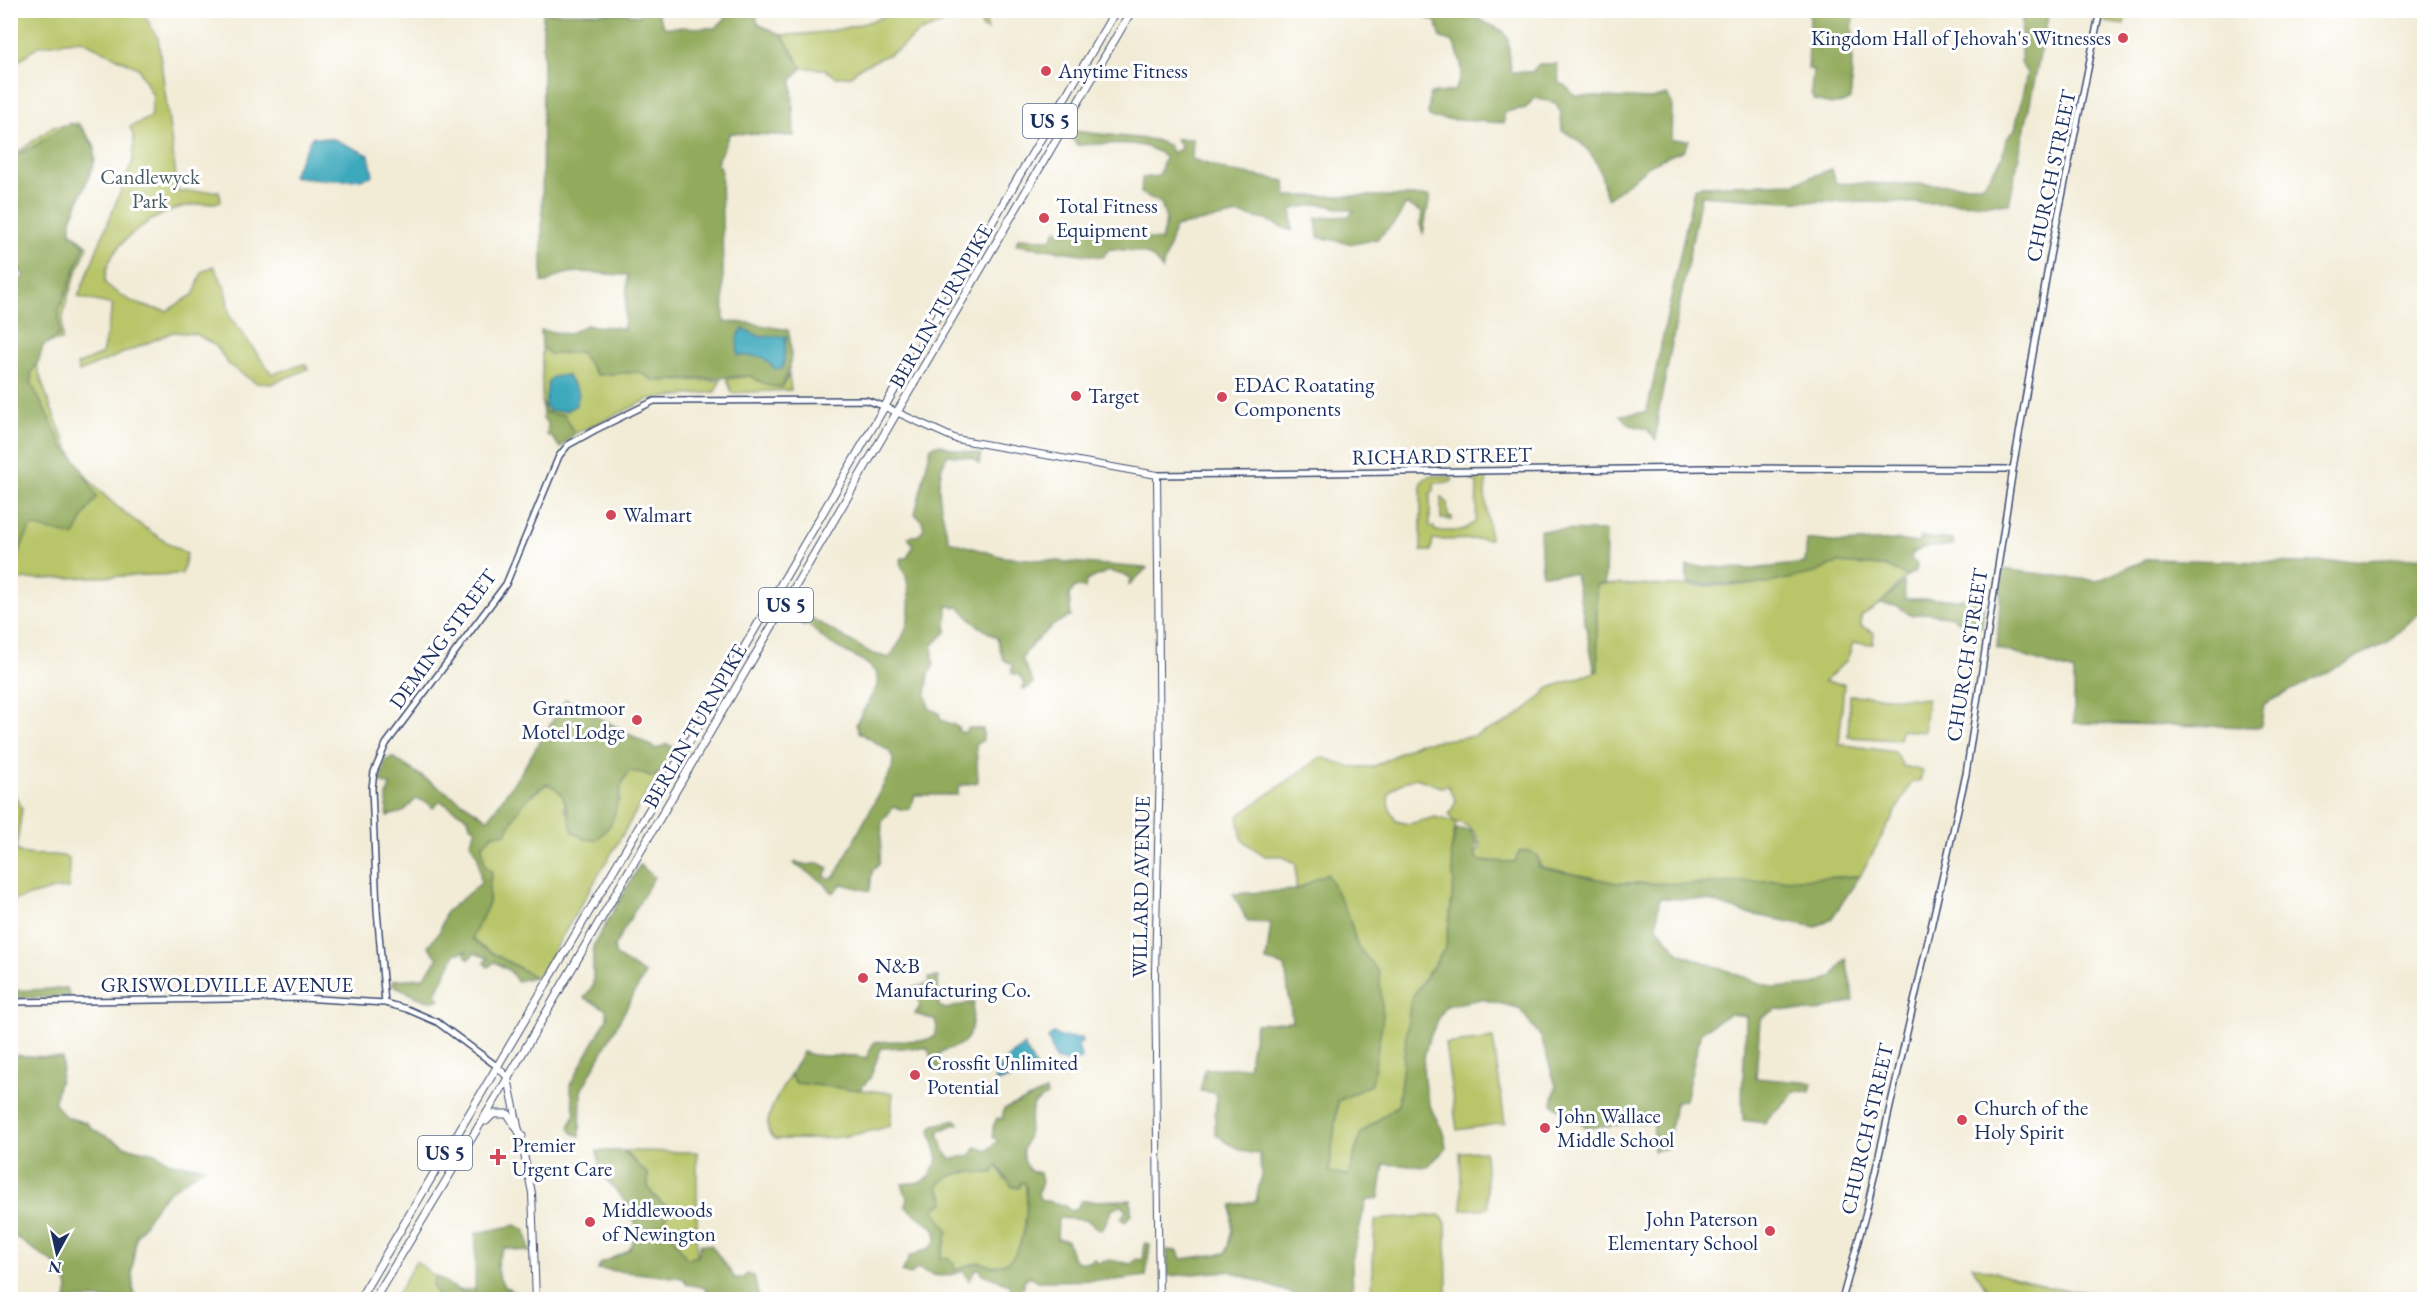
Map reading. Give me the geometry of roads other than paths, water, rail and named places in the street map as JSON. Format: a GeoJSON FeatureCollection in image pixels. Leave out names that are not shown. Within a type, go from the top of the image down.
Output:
{"type":"FeatureCollection","features":[{"type":"Feature","properties":{"kind":"highway","name":"BERLIN TURNPIKE"},"geometry":{"type":"LineString","coordinates":[[359,1299],[498,1067],[1116,10]]}},
{"type":"Feature","properties":{"kind":"highway","name":"BERLIN TURNPIKE"},"geometry":{"type":"LineString","coordinates":[[374,1299],[508,1078],[1132,10]]}},
{"type":"Feature","properties":{"kind":"highway"},"geometry":{"type":"LineString","coordinates":[[1082,68],[1096,74]]}},
{"type":"Feature","properties":{"kind":"highway"},"geometry":{"type":"LineString","coordinates":[[985,232],[998,240]]}},
{"type":"Feature","properties":{"kind":"highway"},"geometry":{"type":"LineString","coordinates":[[980,241],[993,248]]}},
{"type":"Feature","properties":{"kind":"highway"},"geometry":{"type":"LineString","coordinates":[[476,1131],[490,1116],[503,1113],[512,1116],[522,1136]]}},
{"type":"Feature","properties":{"kind":"highway"},"geometry":{"type":"LineString","coordinates":[[378,1267],[396,1262]]}},
{"type":"Feature","properties":{"kind":"main road","name":"RICHARD STREET"},"geometry":{"type":"LineString","coordinates":[[883,406],[956,439],[1157,475]]}},
{"type":"Feature","properties":{"kind":"main road","name":"WILLARD AVENUE"},"geometry":{"type":"LineString","coordinates":[[1157,475],[1160,765],[1155,985],[1159,1299]]}},
{"type":"Feature","properties":{"kind":"main road"},"geometry":{"type":"LineString","coordinates":[[498,1067],[508,1078],[522,1136],[534,1218],[536,1299]]}},
{"type":"Feature","properties":{"kind":"street","name":"CHURCH STREET"},"geometry":{"type":"LineString","coordinates":[[1842,1299],[1866,1212],[1966,774],[2013,469],[2050,256],[2100,10]]}},
{"type":"Feature","properties":{"kind":"street","name":"DEMING STREET"},"geometry":{"type":"LineString","coordinates":[[385,1003],[376,898],[372,788],[374,771],[386,744],[506,584],[550,470],[562,451],[595,430],[654,401],[866,400],[883,406]]}},
{"type":"Feature","properties":{"kind":"street","name":"RICHARD STREET"},"geometry":{"type":"LineString","coordinates":[[1157,475],[1705,468],[2013,469]]}},
{"type":"Feature","properties":{"kind":"street","name":"GRISWOLDVILLE AVENUE"},"geometry":{"type":"LineString","coordinates":[[10,1002],[302,998],[385,1003],[407,1009],[437,1022],[498,1067]]}},
{"type":"Feature","properties":{"kind":"water"},"geometry":{"type":"Polygon","coordinates":[[[312,137],[334,139],[369,155],[373,175],[346,180],[292,176],[312,137]]]}},
{"type":"Feature","properties":{"kind":"water"},"geometry":{"type":"Polygon","coordinates":[[[743,329],[761,337],[786,336],[783,368],[775,369],[763,357],[738,355],[737,336],[743,329]]]}},
{"type":"Feature","properties":{"kind":"water"},"geometry":{"type":"Polygon","coordinates":[[[567,375],[579,394],[576,405],[566,411],[549,411],[545,405],[548,382],[553,377],[567,375]]]}},
{"type":"Feature","properties":{"kind":"water"},"geometry":{"type":"Polygon","coordinates":[[[1054,1033],[1060,1037],[1082,1038],[1082,1042],[1078,1045],[1082,1059],[1067,1062],[1055,1059],[1048,1038],[1054,1033]]]}},
{"type":"Feature","properties":{"kind":"water"},"geometry":{"type":"Polygon","coordinates":[[[1024,1045],[1038,1072],[996,1082],[1000,1065],[1024,1045]]]}},
{"type":"Feature","properties":{"kind":"place","name":"Kingdom Hall of Jehovah's Witnesses"},"geometry":{"type":"Point","coordinates":[2123,38]}},
{"type":"Feature","properties":{"kind":"place","name":"Anytime Fitness"},"geometry":{"type":"Point","coordinates":[1046,71]}},
{"type":"Feature","properties":{"kind":"place","name":"Total Fitness Equipment"},"geometry":{"type":"Point","coordinates":[1044,218]}},
{"type":"Feature","properties":{"kind":"place","name":"Target"},"geometry":{"type":"Point","coordinates":[1076,396]}},
{"type":"Feature","properties":{"kind":"place","name":"EDAC Roatating Components"},"geometry":{"type":"Point","coordinates":[1222,397]}},
{"type":"Feature","properties":{"kind":"place","name":"Walmart"},"geometry":{"type":"Point","coordinates":[611,515]}},
{"type":"Feature","properties":{"kind":"place","name":"Grantmoor Motel Lodge"},"geometry":{"type":"Point","coordinates":[637,720]}},
{"type":"Feature","properties":{"kind":"place","name":"N&B Manufacturing Co."},"geometry":{"type":"Point","coordinates":[863,978]}},
{"type":"Feature","properties":{"kind":"place","name":"Crossfit Unlimited Potential"},"geometry":{"type":"Point","coordinates":[915,1075]}},
{"type":"Feature","properties":{"kind":"place","name":"Church of the Holy Spirit"},"geometry":{"type":"Point","coordinates":[1962,1120]}},
{"type":"Feature","properties":{"kind":"place","name":"John Wallace Middle School"},"geometry":{"type":"Point","coordinates":[1545,1128]}},
{"type":"Feature","properties":{"kind":"place","name":"Premier Urgent Care"},"geometry":{"type":"Point","coordinates":[498,1157]}},
{"type":"Feature","properties":{"kind":"place","name":"Middlewoods of Newington"},"geometry":{"type":"Point","coordinates":[590,1222]}},
{"type":"Feature","properties":{"kind":"place","name":"John Paterson Elementary School"},"geometry":{"type":"Point","coordinates":[1770,1231]}},
{"type":"Feature","properties":{"kind":"park label","name":"Candlewyck Park"},"geometry":{"type":"Point","coordinates":[150,189]}}]}
